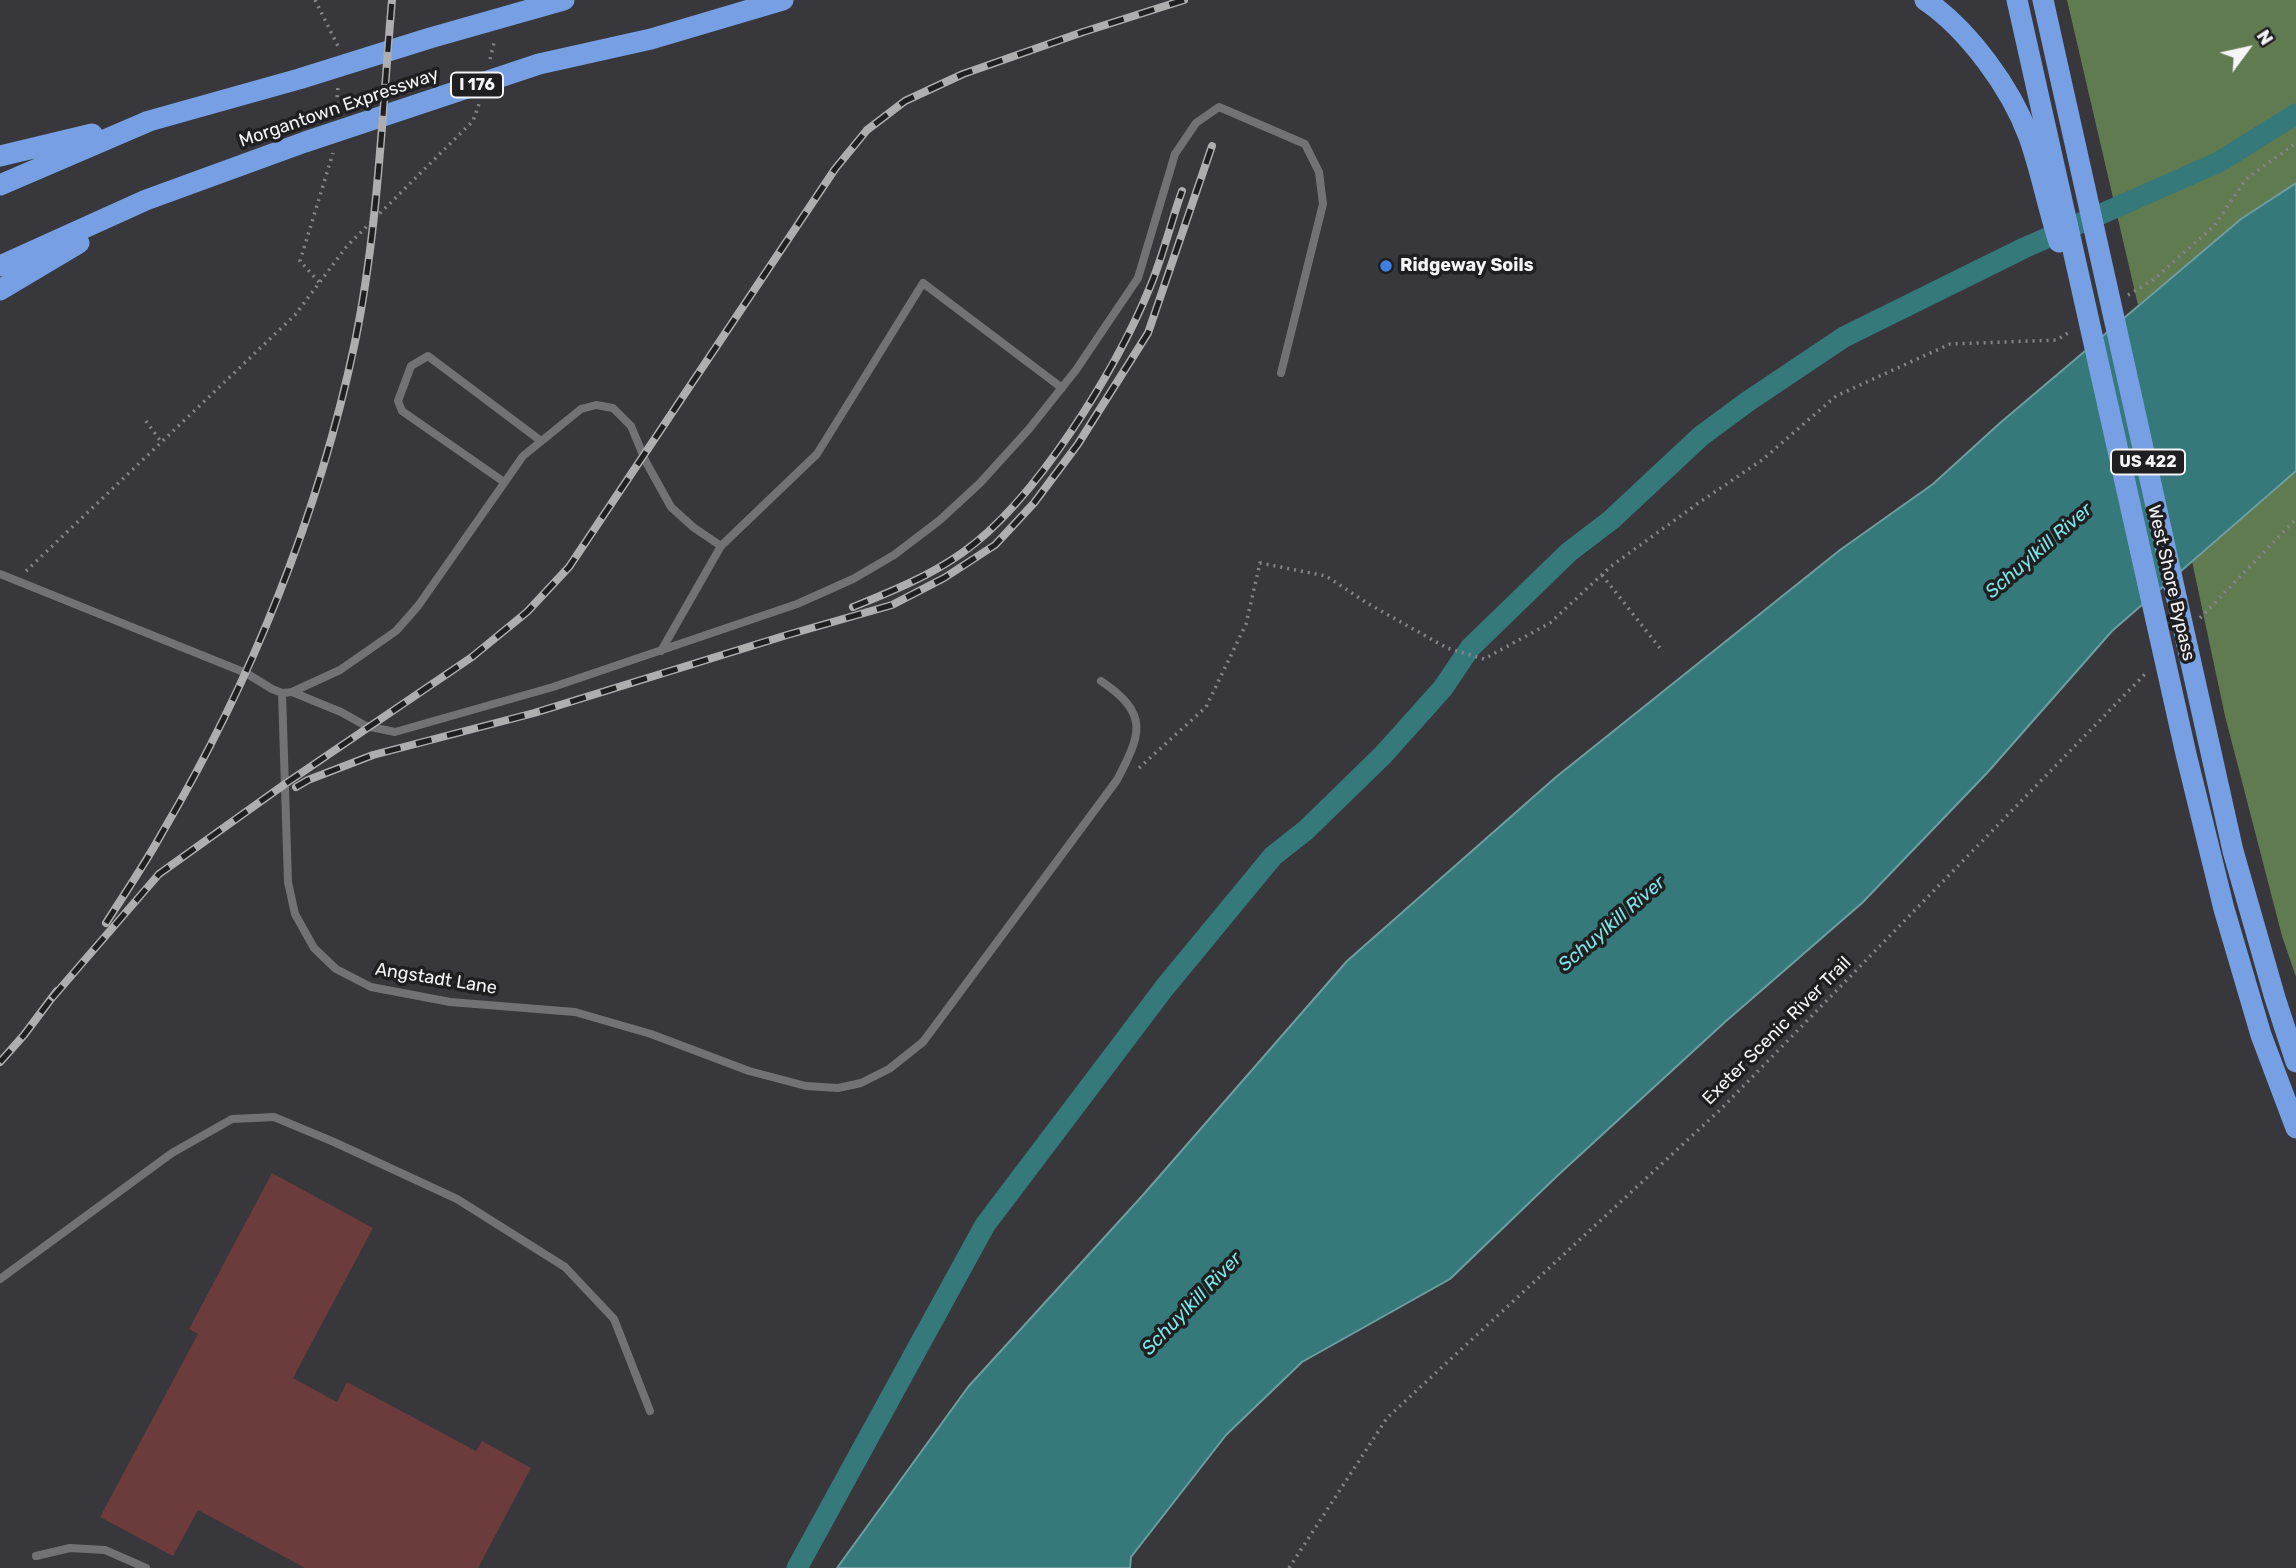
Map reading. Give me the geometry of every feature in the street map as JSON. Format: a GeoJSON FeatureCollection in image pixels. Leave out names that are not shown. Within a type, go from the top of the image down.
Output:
{"type":"FeatureCollection","features":[{"type":"Feature","properties":{"kind":"highway","name":"Morgantown Expressway"},"geometry":{"type":"LineString","coordinates":[[0,185],[149,121],[564,0]]}},
{"type":"Feature","properties":{"kind":"highway","name":"Morgantown Expressway"},"geometry":{"type":"LineString","coordinates":[[0,266],[146,200],[305,142],[539,64],[651,39],[783,0]]}},
{"type":"Feature","properties":{"kind":"highway"},"geometry":{"type":"LineString","coordinates":[[1925,0],[1970,42],[2004,89],[2029,137],[2056,208]]}},
{"type":"Feature","properties":{"kind":"highway","name":"West Shore Bypass"},"geometry":{"type":"LineString","coordinates":[[2017,0],[2056,208],[2106,402],[2224,909],[2260,1035],[2296,1128]]}},
{"type":"Feature","properties":{"kind":"highway","name":"West Shore Bypass"},"geometry":{"type":"LineString","coordinates":[[2043,0],[2233,850],[2296,1062]]}},
{"type":"Feature","properties":{"kind":"highway"},"geometry":{"type":"LineString","coordinates":[[0,156],[149,121]]}},
{"type":"Feature","properties":{"kind":"highway"},"geometry":{"type":"LineString","coordinates":[[0,290],[146,200]]}},
{"type":"Feature","properties":{"kind":"lane"},"geometry":{"type":"LineString","coordinates":[[292,692],[341,712],[366,726],[395,732],[553,687],[797,604],[853,579],[894,555],[940,520],[980,483],[1030,429],[1062,388],[1138,278],[1175,154],[1196,123],[1219,107],[1305,144],[1319,172],[1323,204],[1281,373]]}},
{"type":"Feature","properties":{"kind":"lane"},"geometry":{"type":"LineString","coordinates":[[661,651],[721,546],[817,454],[923,283],[1062,388]]}},
{"type":"Feature","properties":{"kind":"lane"},"geometry":{"type":"LineString","coordinates":[[505,482],[402,411],[398,401],[411,366],[428,356],[541,441]]}},
{"type":"Feature","properties":{"kind":"lane"},"geometry":{"type":"LineString","coordinates":[[0,574],[246,673],[282,693],[292,692],[340,670],[397,631],[418,606],[523,456],[581,409],[596,405],[613,408],[631,426],[646,462],[671,507],[693,527],[721,546]]}},
{"type":"Feature","properties":{"kind":"lane","name":"Angstadt Lane"},"geometry":{"type":"LineString","coordinates":[[282,693],[288,882],[295,914],[314,948],[335,969],[371,987],[450,1002],[575,1012],[651,1034],[749,1072],[806,1086],[838,1088],[861,1083],[889,1069],[923,1042],[1117,780],[1134,748],[1138,724],[1131,708],[1119,693],[1101,681]]}},
{"type":"Feature","properties":{"kind":"lane"},"geometry":{"type":"LineString","coordinates":[[0,1279],[172,1153],[232,1119],[274,1117],[457,1199],[565,1267],[614,1319],[650,1411]]}},
{"type":"Feature","properties":{"kind":"lane"},"geometry":{"type":"LineString","coordinates":[[36,1556],[70,1548],[105,1550],[146,1568]]}},
{"type":"Feature","properties":{"kind":"path"},"geometry":{"type":"LineString","coordinates":[[2121,300],[2153,280],[2214,226],[2246,179],[2296,143]]}},
{"type":"Feature","properties":{"kind":"path"},"geometry":{"type":"LineString","coordinates":[[16,580],[295,315],[347,246],[409,185]]}},
{"type":"Feature","properties":{"kind":"path"},"geometry":{"type":"LineString","coordinates":[[1134,772],[1206,707],[1246,624],[1260,563],[1325,576],[1447,648],[1485,659],[1550,623],[1602,575],[1697,504],[1762,460],[1836,397],[1950,344],[2057,340],[2078,327]]}},
{"type":"Feature","properties":{"kind":"path"},"geometry":{"type":"LineString","coordinates":[[146,421],[162,443]]}},
{"type":"Feature","properties":{"kind":"path"},"geometry":{"type":"LineString","coordinates":[[2192,626],[2296,519]]}},
{"type":"Feature","properties":{"kind":"path"},"geometry":{"type":"LineString","coordinates":[[1602,575],[1663,652]]}},
{"type":"Feature","properties":{"kind":"path","name":"Exeter Scenic River Trail"},"geometry":{"type":"LineString","coordinates":[[1289,1568],[1387,1418],[1721,1109],[2150,670]]}},
{"type":"Feature","properties":{"kind":"green space"},"geometry":{"type":"Polygon","coordinates":[[[2067,0],[2296,0],[2296,183],[2241,219],[2138,305],[2067,0]]]}},
{"type":"Feature","properties":{"kind":"green space"},"geometry":{"type":"Polygon","coordinates":[[[2296,471],[2296,977],[2282,936],[2225,716],[2192,561],[2296,471]]]}},
{"type":"Feature","properties":{"kind":"water","name":"Schuylkill River"},"geometry":{"type":"Polygon","coordinates":[[[2296,183],[2296,471],[2112,631],[1987,773],[1862,903],[1725,1022],[1556,1177],[1450,1279],[1302,1362],[1226,1435],[1131,1557],[1130,1568],[837,1568],[968,1387],[1143,1195],[1347,961],[1556,777],[1840,550],[1933,484],[2000,423],[2241,219],[2296,183]]]}},
{"type":"Feature","properties":{"kind":"building"},"geometry":{"type":"Polygon","coordinates":[[[272,1173],[373,1228],[293,1378],[337,1402],[347,1382],[476,1451],[482,1441],[531,1468],[478,1568],[305,1568],[198,1510],[173,1556],[100,1517],[198,1334],[189,1329],[272,1173]]]}},
{"type":"Feature","properties":{"kind":"waterway"},"geometry":{"type":"LineString","coordinates":[[797,1568],[985,1225],[1165,987],[1273,856],[1306,830],[1383,755],[1443,688],[1470,648],[1569,552],[1611,520],[1701,436],[1844,337],[2024,248],[2219,162],[2296,114]]}},
{"type":"Feature","properties":{"kind":"railway"},"geometry":{"type":"LineString","coordinates":[[106,923],[155,845],[225,717],[278,595],[322,470],[340,406],[363,300],[378,172],[392,0]]}},
{"type":"Feature","properties":{"kind":"railway"},"geometry":{"type":"LineString","coordinates":[[52,998],[159,874],[285,784],[472,657],[527,612],[569,567],[835,169],[867,130],[905,101],[963,74],[1184,0]]}},
{"type":"Feature","properties":{"kind":"railway"},"geometry":{"type":"LineString","coordinates":[[296,787],[373,755],[534,713],[892,605],[944,578],[995,545],[1034,503],[1078,444],[1148,333],[1212,146]]}},
{"type":"Feature","properties":{"kind":"railway"},"geometry":{"type":"LineString","coordinates":[[853,607],[922,577],[962,553],[990,530],[1045,468],[1095,394],[1135,320],[1155,275],[1182,191]]}},
{"type":"Feature","properties":{"kind":"railway"},"geometry":{"type":"LineString","coordinates":[[0,1062],[57,991]]}},
{"type":"Feature","properties":{"kind":"place","name":"Ridgeway Soils"},"geometry":{"type":"Point","coordinates":[1386,266]}}]}
